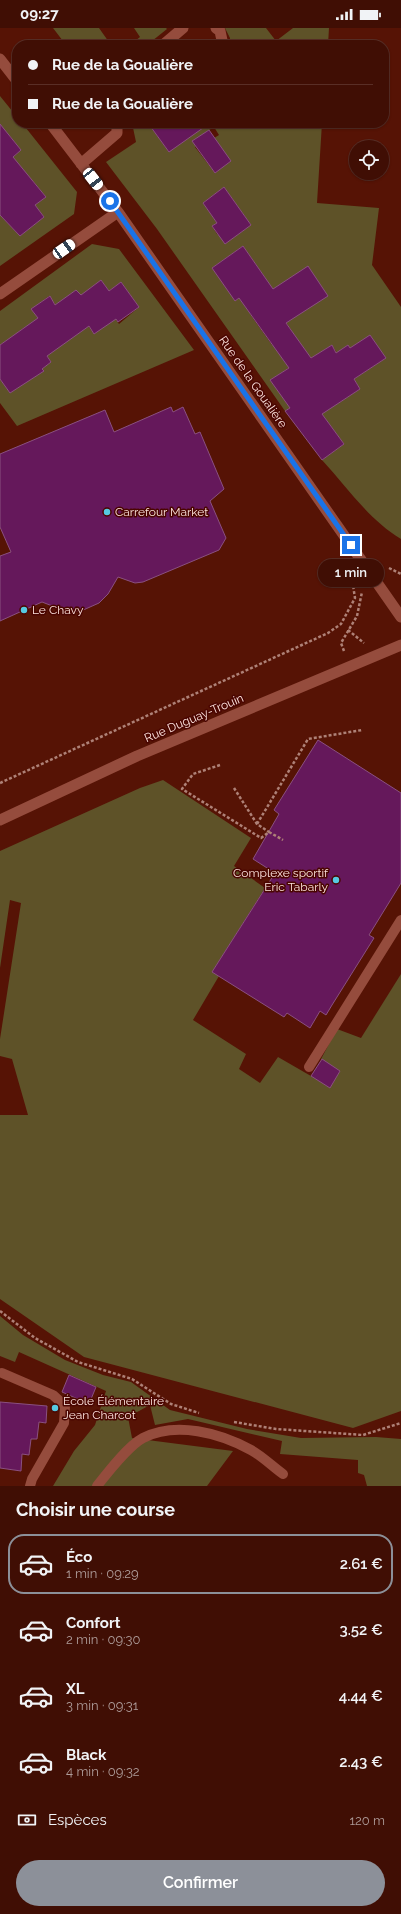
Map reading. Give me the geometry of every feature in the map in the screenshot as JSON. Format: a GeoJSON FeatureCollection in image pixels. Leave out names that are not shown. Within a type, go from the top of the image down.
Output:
{"type":"FeatureCollection","features":[{"type":"Feature","properties":{"kind":"street"},"geometry":{"type":"LineString","coordinates":[[216,28],[220,31],[222,40]]}},
{"type":"Feature","properties":{"kind":"street"},"geometry":{"type":"LineString","coordinates":[[168,40],[180,29]]}},
{"type":"Feature","properties":{"kind":"street"},"geometry":{"type":"LineString","coordinates":[[0,58],[12,74]]}},
{"type":"Feature","properties":{"kind":"street","name":"Rue de la Goualière"},"geometry":{"type":"LineString","coordinates":[[54,128],[118,212],[401,617]]}},
{"type":"Feature","properties":{"kind":"street"},"geometry":{"type":"LineString","coordinates":[[81,164],[117,132],[117,128]]}},
{"type":"Feature","properties":{"kind":"street"},"geometry":{"type":"LineString","coordinates":[[0,294],[118,212]]}},
{"type":"Feature","properties":{"kind":"street","name":"Rue Duguay-Trouin"},"geometry":{"type":"LineString","coordinates":[[0,820],[144,753],[401,645]]}},
{"type":"Feature","properties":{"kind":"lane"},"geometry":{"type":"LineString","coordinates":[[309,1067],[401,920]]}},
{"type":"Feature","properties":{"kind":"lane"},"geometry":{"type":"LineString","coordinates":[[2,1373],[54,1395],[65,1406],[64,1423],[32,1479],[30,1486]]}},
{"type":"Feature","properties":{"kind":"lane"},"geometry":{"type":"LineString","coordinates":[[97,1486],[117,1462],[142,1439],[162,1430],[194,1431],[222,1437],[252,1451],[283,1474]]}},
{"type":"Feature","properties":{"kind":"path"},"geometry":{"type":"LineString","coordinates":[[341,643],[357,616],[363,591],[360,557]]}},
{"type":"Feature","properties":{"kind":"path"},"geometry":{"type":"LineString","coordinates":[[0,783],[328,633],[341,624],[355,598],[352,578]]}},
{"type":"Feature","properties":{"kind":"path"},"geometry":{"type":"LineString","coordinates":[[257,824],[308,738],[362,730]]}},
{"type":"Feature","properties":{"kind":"path"},"geometry":{"type":"LineString","coordinates":[[220,765],[193,774],[182,789],[262,838],[269,832]]}},
{"type":"Feature","properties":{"kind":"path"},"geometry":{"type":"LineString","coordinates":[[234,788],[257,824],[283,840]]}},
{"type":"Feature","properties":{"kind":"path"},"geometry":{"type":"LineString","coordinates":[[0,1311],[35,1338],[78,1362],[132,1379],[171,1404],[204,1415]]}},
{"type":"Feature","properties":{"kind":"path"},"geometry":{"type":"LineString","coordinates":[[232,1422],[276,1429],[363,1435],[401,1423]]}},
{"type":"Feature","properties":{"kind":"shaded area"},"geometry":{"type":"Polygon","coordinates":[[[53,28],[99,28],[107,40],[62,40],[53,28]]]}},
{"type":"Feature","properties":{"kind":"shaded area"},"geometry":{"type":"Polygon","coordinates":[[[134,28],[167,29],[153,40],[136,40],[140,37],[134,28]]]}},
{"type":"Feature","properties":{"kind":"shaded area"},"geometry":{"type":"Polygon","coordinates":[[[225,28],[266,28],[275,40],[230,40],[225,28]]]}},
{"type":"Feature","properties":{"kind":"shaded area"},"geometry":{"type":"Polygon","coordinates":[[[293,28],[329,28],[328,40],[277,40],[293,28]]]}},
{"type":"Feature","properties":{"kind":"shaded area"},"geometry":{"type":"Polygon","coordinates":[[[0,96],[12,111],[12,128],[26,128],[77,192],[74,214],[0,266],[0,215],[20,236],[44,217],[35,205],[46,197],[33,181],[22,189],[11,159],[21,150],[8,134],[0,141],[0,96]]]}},
{"type":"Feature","properties":{"kind":"shaded area"},"geometry":{"type":"Polygon","coordinates":[[[133,128],[152,128],[169,152],[187,128],[212,128],[206,132],[208,136],[195,147],[215,173],[231,161],[211,140],[219,135],[215,128],[322,128],[317,203],[379,208],[372,265],[401,307],[401,539],[389,531],[369,513],[322,460],[344,444],[320,412],[303,399],[285,411],[157,229],[106,162],[136,142],[133,128]],[[224,187],[203,203],[217,223],[212,226],[217,234],[230,240],[251,225],[224,187]],[[243,246],[212,268],[266,279],[243,246]],[[270,300],[250,314],[272,345],[292,331],[270,300]],[[332,345],[299,366],[297,362],[271,380],[318,377],[337,404],[360,389],[354,379],[386,358],[352,351],[348,345],[340,351],[340,358],[332,345]]]}},
{"type":"Feature","properties":{"kind":"shaded area"},"geometry":{"type":"Polygon","coordinates":[[[92,244],[119,249],[194,350],[17,426],[0,403],[0,379],[10,392],[43,371],[42,369],[51,362],[46,354],[76,335],[87,324],[94,334],[114,317],[119,324],[139,307],[121,282],[109,291],[101,280],[92,287],[84,301],[76,290],[68,296],[58,308],[49,296],[32,309],[40,321],[28,330],[25,327],[17,333],[12,353],[4,342],[0,345],[0,311],[92,244]]]}},
{"type":"Feature","properties":{"kind":"shaded area"},"geometry":{"type":"Polygon","coordinates":[[[163,780],[251,838],[234,866],[265,888],[213,971],[219,976],[193,1020],[246,1054],[239,1069],[260,1083],[278,1057],[330,1087],[340,1071],[321,1059],[337,1029],[361,1038],[401,974],[401,1411],[353,1428],[84,1357],[0,1299],[0,1115],[28,1115],[12,1059],[0,1056],[0,1039],[21,903],[10,900],[0,968],[0,851],[140,788],[163,780]]]}},
{"type":"Feature","properties":{"kind":"shaded area"},"geometry":{"type":"Polygon","coordinates":[[[0,1316],[23,1335],[65,1360],[103,1375],[131,1382],[170,1410],[247,1429],[301,1438],[376,1437],[401,1439],[401,1486],[367,1486],[364,1475],[358,1473],[358,1460],[280,1454],[282,1441],[188,1419],[155,1425],[150,1405],[128,1417],[132,1438],[233,1451],[207,1486],[53,1486],[74,1451],[95,1425],[106,1391],[19,1352],[15,1362],[0,1356],[0,1316]]]}},
{"type":"Feature","properties":{"kind":"building"},"geometry":{"type":"Polygon","coordinates":[[[0,124],[21,150],[13,157],[46,197],[35,205],[44,217],[20,236],[0,215],[0,124]]]}},
{"type":"Feature","properties":{"kind":"building"},"geometry":{"type":"Polygon","coordinates":[[[152,128],[203,128],[169,152],[152,128]]]}},
{"type":"Feature","properties":{"kind":"building"},"geometry":{"type":"Polygon","coordinates":[[[209,130],[231,161],[215,173],[192,141],[209,130]]]}},
{"type":"Feature","properties":{"kind":"building"},"geometry":{"type":"Polygon","coordinates":[[[224,187],[251,225],[225,244],[212,226],[217,223],[203,203],[224,187]]]}},
{"type":"Feature","properties":{"kind":"building"},"geometry":{"type":"Polygon","coordinates":[[[243,246],[273,289],[308,266],[328,296],[286,323],[311,358],[332,345],[336,353],[348,345],[350,348],[370,335],[386,358],[354,379],[360,389],[322,414],[344,444],[322,460],[285,411],[290,408],[270,380],[289,368],[239,298],[235,301],[212,268],[243,246]]]}},
{"type":"Feature","properties":{"kind":"building"},"geometry":{"type":"Polygon","coordinates":[[[101,280],[109,291],[121,282],[139,307],[118,322],[116,319],[94,334],[89,326],[47,356],[51,362],[42,369],[44,371],[10,393],[0,379],[0,345],[38,318],[31,309],[50,296],[55,305],[76,290],[81,295],[101,280]]]}},
{"type":"Feature","properties":{"kind":"building","name":"Carrefour Market"},"geometry":{"type":"Polygon","coordinates":[[[171,407],[173,412],[183,407],[195,434],[200,432],[224,489],[210,501],[226,538],[219,550],[143,582],[135,583],[118,577],[108,594],[99,603],[81,611],[68,612],[42,602],[0,621],[0,556],[11,552],[0,527],[0,454],[105,410],[114,432],[171,407]]]}},
{"type":"Feature","properties":{"kind":"building","name":"Complexe sportif Eric Tabarly"},"geometry":{"type":"Polygon","coordinates":[[[318,740],[401,793],[401,883],[369,935],[374,938],[326,1015],[320,1011],[310,1028],[287,1013],[284,1017],[212,972],[275,873],[253,859],[279,814],[274,810],[318,740]]]}},
{"type":"Feature","properties":{"kind":"building"},"geometry":{"type":"Polygon","coordinates":[[[322,1059],[340,1071],[330,1088],[311,1076],[322,1059]]]}},
{"type":"Feature","properties":{"kind":"building"},"geometry":{"type":"Polygon","coordinates":[[[69,1375],[96,1387],[89,1404],[62,1392],[69,1375]]]}},
{"type":"Feature","properties":{"kind":"building"},"geometry":{"type":"Polygon","coordinates":[[[0,1402],[47,1406],[46,1423],[39,1422],[37,1439],[31,1439],[29,1455],[22,1454],[21,1471],[0,1468],[0,1402]]]}},
{"type":"Feature","properties":{"kind":"place","name":"Carrefour Market"},"geometry":{"type":"Point","coordinates":[107,512]}},
{"type":"Feature","properties":{"kind":"place","name":"Le Chavy"},"geometry":{"type":"Point","coordinates":[24,610]}},
{"type":"Feature","properties":{"kind":"place","name":"Complexe sportif Eric Tabarly"},"geometry":{"type":"Point","coordinates":[336,880]}},
{"type":"Feature","properties":{"kind":"place","name":"École Élémentaire Jean Charcot"},"geometry":{"type":"Point","coordinates":[55,1408]}},
{"type":"Feature","properties":{"kind":"route"},"geometry":{"type":"LineString","coordinates":[[110,201],[351,545]]}}]}
